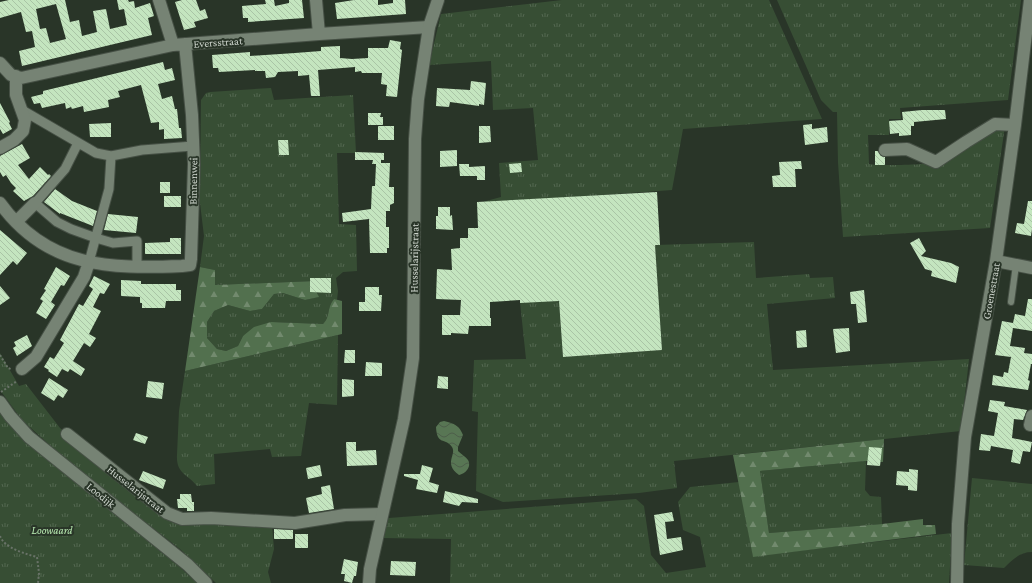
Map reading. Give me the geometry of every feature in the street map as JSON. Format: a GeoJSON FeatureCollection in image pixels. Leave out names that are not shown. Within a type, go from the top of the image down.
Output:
{"type":"FeatureCollection","features":[{"type":"Feature","properties":{"kind":"street","name":"Binnenwei"},"geometry":{"type":"LineString","coordinates":[[0,203],[8,220],[44,245],[65,255],[89,262],[123,267],[190,265],[193,146],[191,94],[179,45],[159,0]]}},
{"type":"Feature","properties":{"kind":"street"},"geometry":{"type":"LineString","coordinates":[[316,0],[319,34]]}},
{"type":"Feature","properties":{"kind":"street","name":"Husselarijstraat"},"geometry":{"type":"LineString","coordinates":[[369,583],[370,568],[381,514],[404,419],[412,358],[415,139],[418,100],[429,27],[438,0]]}},
{"type":"Feature","properties":{"kind":"street","name":"Groenestraat"},"geometry":{"type":"LineString","coordinates":[[957,583],[958,524],[965,437],[996,261],[1015,125],[1030,0]]}},
{"type":"Feature","properties":{"kind":"street","name":"Eversstraat"},"geometry":{"type":"LineString","coordinates":[[13,76],[21,78],[179,45],[429,27]]}},
{"type":"Feature","properties":{"kind":"street"},"geometry":{"type":"LineString","coordinates":[[0,63],[13,76],[16,95],[25,120],[23,131],[14,140],[0,148]]}},
{"type":"Feature","properties":{"kind":"street"},"geometry":{"type":"LineString","coordinates":[[22,110],[77,145],[111,158],[142,150],[193,146]]}},
{"type":"Feature","properties":{"kind":"street"},"geometry":{"type":"LineString","coordinates":[[885,150],[907,149],[936,162],[995,124],[1015,125]]}},
{"type":"Feature","properties":{"kind":"street"},"geometry":{"type":"LineString","coordinates":[[8,220],[35,203],[64,169],[77,145]]}},
{"type":"Feature","properties":{"kind":"street"},"geometry":{"type":"LineString","coordinates":[[22,369],[36,357],[84,277],[109,189],[111,158]]}},
{"type":"Feature","properties":{"kind":"street"},"geometry":{"type":"LineString","coordinates":[[35,203],[57,222],[71,229],[113,243],[137,241],[137,267]]}},
{"type":"Feature","properties":{"kind":"street"},"geometry":{"type":"LineString","coordinates":[[996,261],[1032,268]]}},
{"type":"Feature","properties":{"kind":"street","name":"Loodijk"},"geometry":{"type":"LineString","coordinates":[[0,402],[10,416],[29,437],[188,565],[206,583]]}},
{"type":"Feature","properties":{"kind":"street","name":"Husselarijstraat"},"geometry":{"type":"LineString","coordinates":[[67,434],[167,513],[182,520],[211,518],[295,523],[345,515],[381,514]]}},
{"type":"Feature","properties":{"kind":"lane"},"geometry":{"type":"LineString","coordinates":[[1011,302],[1016,265]]}},
{"type":"Feature","properties":{"kind":"path"},"geometry":{"type":"LineString","coordinates":[[0,355],[8,368],[22,369]]}},
{"type":"Feature","properties":{"kind":"path"},"geometry":{"type":"LineString","coordinates":[[0,393],[17,381]]}},
{"type":"Feature","properties":{"kind":"path"},"geometry":{"type":"LineString","coordinates":[[0,536],[1,540],[16,550],[37,557],[39,573],[38,583]]}},
{"type":"Feature","properties":{"kind":"green space"},"geometry":{"type":"Polygon","coordinates":[[[562,0],[769,0],[822,119],[683,129],[672,190],[475,204],[501,197],[499,163],[538,160],[533,108],[493,110],[491,61],[429,65],[441,14],[562,0]]]}},
{"type":"Feature","properties":{"kind":"green space"},"geometry":{"type":"Polygon","coordinates":[[[777,0],[1021,0],[1008,100],[900,108],[901,119],[889,119],[889,135],[868,135],[869,164],[925,164],[942,160],[973,138],[1005,126],[990,228],[843,237],[838,162],[837,112],[833,112],[821,100],[777,0]]]}},
{"type":"Feature","properties":{"kind":"green space"},"geometry":{"type":"Polygon","coordinates":[[[271,88],[274,100],[353,95],[356,153],[337,153],[339,224],[356,225],[357,271],[343,272],[336,278],[338,291],[337,300],[334,299],[330,306],[327,318],[323,324],[271,322],[243,336],[238,346],[226,351],[217,349],[207,338],[207,322],[214,311],[228,305],[250,311],[262,309],[274,294],[283,293],[305,300],[318,297],[315,281],[215,285],[215,270],[200,267],[204,236],[200,203],[198,200],[200,188],[201,100],[206,93],[210,92],[271,88]]]}},
{"type":"Feature","properties":{"kind":"green space"},"geometry":{"type":"Polygon","coordinates":[[[754,242],[756,278],[809,274],[810,278],[833,277],[835,298],[767,304],[773,370],[969,359],[961,431],[674,461],[677,488],[639,493],[503,502],[476,491],[478,412],[472,411],[474,360],[526,359],[520,302],[559,301],[563,357],[662,350],[655,245],[754,242]]]}},
{"type":"Feature","properties":{"kind":"green space"},"geometry":{"type":"Polygon","coordinates":[[[200,267],[215,270],[215,285],[315,281],[319,297],[305,300],[283,293],[274,294],[262,309],[250,311],[228,305],[214,311],[207,322],[207,338],[217,349],[226,351],[238,346],[243,336],[254,327],[271,322],[323,324],[327,318],[330,306],[334,299],[342,301],[342,334],[185,371],[200,267]]]}},
{"type":"Feature","properties":{"kind":"green space"},"geometry":{"type":"Polygon","coordinates":[[[338,335],[337,405],[309,403],[301,456],[272,457],[270,449],[214,454],[215,484],[197,486],[183,473],[178,466],[177,455],[179,411],[185,371],[338,335]]]}},
{"type":"Feature","properties":{"kind":"green space"},"geometry":{"type":"Polygon","coordinates":[[[0,353],[19,386],[26,384],[60,428],[168,519],[272,525],[274,549],[268,572],[271,583],[216,583],[180,549],[74,467],[22,420],[0,390],[0,353]]]}},
{"type":"Feature","properties":{"kind":"green space","name":"Loowaard"},"geometry":{"type":"Polygon","coordinates":[[[0,410],[68,475],[171,559],[197,583],[0,583],[0,410]]]}},
{"type":"Feature","properties":{"kind":"green space"},"geometry":{"type":"Polygon","coordinates":[[[884,439],[883,462],[866,461],[760,471],[769,533],[882,524],[923,519],[923,525],[935,525],[936,534],[753,557],[733,455],[884,439]]]}},
{"type":"Feature","properties":{"kind":"green space"},"geometry":{"type":"Polygon","coordinates":[[[866,461],[865,490],[870,496],[881,497],[882,524],[769,533],[760,471],[866,461]]]}},
{"type":"Feature","properties":{"kind":"green space"},"geometry":{"type":"Polygon","coordinates":[[[972,478],[1032,484],[1032,552],[1020,555],[1004,568],[964,565],[972,478]]]}},
{"type":"Feature","properties":{"kind":"green space"},"geometry":{"type":"Polygon","coordinates":[[[739,482],[753,556],[952,533],[949,583],[450,583],[451,539],[382,538],[386,519],[389,518],[636,499],[644,506],[651,555],[666,573],[706,567],[700,537],[683,530],[678,502],[690,487],[739,482]]]}},
{"type":"Feature","properties":{"kind":"water"},"geometry":{"type":"Polygon","coordinates":[[[444,421],[456,425],[463,435],[458,451],[467,459],[469,465],[466,472],[459,475],[454,471],[451,463],[453,453],[452,447],[438,437],[436,427],[440,422],[444,421]]]}},
{"type":"Feature","properties":{"kind":"building"},"geometry":{"type":"Polygon","coordinates":[[[9,0],[65,0],[70,22],[79,20],[82,36],[97,32],[93,11],[106,9],[110,29],[127,25],[124,9],[119,10],[117,0],[128,0],[129,2],[134,1],[135,8],[150,3],[154,16],[148,18],[152,35],[22,66],[19,51],[35,47],[32,31],[26,32],[21,12],[0,18],[0,2],[9,0]],[[56,4],[36,9],[40,29],[46,28],[50,43],[66,39],[56,4]]]}},
{"type":"Feature","properties":{"kind":"building"},"geometry":{"type":"Polygon","coordinates":[[[182,0],[196,0],[200,11],[205,9],[208,18],[194,22],[196,27],[184,30],[175,2],[182,0]]]}},
{"type":"Feature","properties":{"kind":"building"},"geometry":{"type":"Polygon","coordinates":[[[265,0],[274,0],[275,6],[289,3],[289,0],[302,0],[304,18],[248,22],[248,18],[243,18],[242,6],[266,4],[265,0]]]}},
{"type":"Feature","properties":{"kind":"building"},"geometry":{"type":"Polygon","coordinates":[[[354,0],[378,0],[378,5],[393,3],[393,0],[405,0],[406,14],[337,19],[335,3],[354,0]]]}},
{"type":"Feature","properties":{"kind":"building"},"geometry":{"type":"Polygon","coordinates":[[[390,40],[401,42],[400,49],[402,50],[397,97],[386,96],[387,85],[381,84],[382,73],[362,73],[361,71],[355,72],[355,67],[318,70],[320,96],[311,96],[309,75],[298,76],[298,71],[278,72],[275,77],[266,78],[265,71],[255,70],[219,72],[218,68],[213,68],[212,55],[250,52],[250,56],[295,53],[321,51],[321,47],[340,46],[340,58],[368,58],[368,48],[388,48],[390,40]]]}},
{"type":"Feature","properties":{"kind":"building"},"geometry":{"type":"Polygon","coordinates":[[[163,62],[165,70],[172,68],[175,80],[158,84],[162,99],[172,96],[175,109],[177,109],[179,128],[181,128],[182,138],[164,139],[164,129],[159,130],[159,122],[151,123],[141,85],[118,91],[120,97],[108,100],[109,107],[84,112],[83,106],[66,109],[65,103],[42,108],[40,103],[34,104],[31,97],[43,94],[43,91],[163,62]]]}},
{"type":"Feature","properties":{"kind":"building"},"geometry":{"type":"Polygon","coordinates":[[[471,81],[486,83],[484,105],[479,104],[479,106],[450,102],[449,107],[436,106],[437,88],[470,90],[471,81]]]}},
{"type":"Feature","properties":{"kind":"building"},"geometry":{"type":"Polygon","coordinates":[[[0,103],[12,129],[3,134],[0,129],[0,103]]]}},
{"type":"Feature","properties":{"kind":"building"},"geometry":{"type":"Polygon","coordinates":[[[945,110],[946,119],[914,122],[914,126],[911,126],[911,135],[899,136],[899,133],[890,134],[889,121],[903,120],[902,112],[945,110]]]}},
{"type":"Feature","properties":{"kind":"building"},"geometry":{"type":"Polygon","coordinates":[[[368,113],[381,113],[380,117],[383,117],[383,125],[368,125],[368,113]]]}},
{"type":"Feature","properties":{"kind":"building"},"geometry":{"type":"Polygon","coordinates":[[[111,123],[111,137],[90,137],[89,124],[111,123]]]}},
{"type":"Feature","properties":{"kind":"building"},"geometry":{"type":"Polygon","coordinates":[[[812,124],[812,129],[827,127],[828,142],[805,145],[803,125],[812,124]]]}},
{"type":"Feature","properties":{"kind":"building"},"geometry":{"type":"Polygon","coordinates":[[[378,126],[394,126],[394,140],[378,140],[378,126]]]}},
{"type":"Feature","properties":{"kind":"building"},"geometry":{"type":"Polygon","coordinates":[[[479,126],[490,126],[491,142],[479,143],[479,126]]]}},
{"type":"Feature","properties":{"kind":"building"},"geometry":{"type":"Polygon","coordinates":[[[278,140],[288,140],[289,155],[279,155],[278,140]]]}},
{"type":"Feature","properties":{"kind":"building"},"geometry":{"type":"Polygon","coordinates":[[[22,144],[30,158],[18,165],[29,179],[40,167],[51,176],[33,196],[24,201],[13,191],[16,188],[6,175],[3,177],[0,172],[0,156],[22,144]]]}},
{"type":"Feature","properties":{"kind":"building"},"geometry":{"type":"Polygon","coordinates":[[[457,150],[457,166],[440,167],[440,151],[457,150]]]}},
{"type":"Feature","properties":{"kind":"building"},"geometry":{"type":"Polygon","coordinates":[[[875,151],[878,151],[881,156],[885,157],[885,165],[875,165],[875,151]]]}},
{"type":"Feature","properties":{"kind":"building"},"geometry":{"type":"Polygon","coordinates":[[[355,152],[384,153],[384,160],[381,160],[381,163],[390,163],[389,187],[394,187],[394,203],[390,205],[390,211],[386,211],[386,227],[389,227],[389,248],[387,248],[387,253],[370,253],[369,219],[343,222],[342,213],[371,209],[372,186],[375,186],[376,164],[372,164],[373,160],[355,160],[355,152]]]}},
{"type":"Feature","properties":{"kind":"building"},"geometry":{"type":"Polygon","coordinates":[[[801,161],[802,169],[795,169],[796,187],[773,187],[772,176],[780,175],[779,162],[801,161]]]}},
{"type":"Feature","properties":{"kind":"building"},"geometry":{"type":"Polygon","coordinates":[[[521,163],[522,172],[510,173],[509,164],[521,163]]]}},
{"type":"Feature","properties":{"kind":"building"},"geometry":{"type":"Polygon","coordinates":[[[459,164],[469,164],[469,167],[485,166],[485,180],[477,180],[477,176],[460,176],[459,164]]]}},
{"type":"Feature","properties":{"kind":"building"},"geometry":{"type":"Polygon","coordinates":[[[160,182],[170,182],[170,193],[160,193],[160,182]]]}},
{"type":"Feature","properties":{"kind":"building"},"geometry":{"type":"Polygon","coordinates":[[[55,189],[72,201],[97,211],[93,226],[60,214],[44,202],[55,189]]]}},
{"type":"Feature","properties":{"kind":"building"},"geometry":{"type":"Polygon","coordinates":[[[657,192],[660,245],[655,245],[662,350],[563,357],[559,301],[520,303],[520,300],[490,302],[491,326],[469,326],[468,334],[451,333],[451,335],[442,335],[442,315],[460,315],[461,300],[436,299],[437,269],[452,270],[451,249],[460,248],[460,238],[468,238],[468,228],[478,228],[477,202],[657,192]]]}},
{"type":"Feature","properties":{"kind":"building"},"geometry":{"type":"Polygon","coordinates":[[[164,196],[181,196],[181,207],[164,207],[164,196]]]}},
{"type":"Feature","properties":{"kind":"building"},"geometry":{"type":"Polygon","coordinates":[[[1028,201],[1032,201],[1031,236],[1015,233],[1017,223],[1024,224],[1028,201]]]}},
{"type":"Feature","properties":{"kind":"building"},"geometry":{"type":"Polygon","coordinates":[[[438,207],[450,207],[453,230],[436,229],[438,207]]]}},
{"type":"Feature","properties":{"kind":"building"},"geometry":{"type":"Polygon","coordinates":[[[108,214],[138,217],[136,233],[104,230],[108,214]]]}},
{"type":"Feature","properties":{"kind":"building"},"geometry":{"type":"Polygon","coordinates":[[[0,230],[27,253],[17,265],[13,261],[0,275],[0,230]]]}},
{"type":"Feature","properties":{"kind":"building"},"geometry":{"type":"Polygon","coordinates":[[[170,238],[181,238],[181,254],[145,254],[145,243],[170,242],[170,238]]]}},
{"type":"Feature","properties":{"kind":"building"},"geometry":{"type":"Polygon","coordinates":[[[919,238],[926,251],[921,256],[951,263],[959,267],[956,283],[931,276],[932,271],[925,269],[910,243],[919,238]]]}},
{"type":"Feature","properties":{"kind":"building"},"geometry":{"type":"Polygon","coordinates":[[[56,267],[70,276],[64,286],[61,285],[51,302],[55,305],[46,319],[36,313],[43,301],[40,299],[46,290],[44,289],[56,267]]]}},
{"type":"Feature","properties":{"kind":"building"},"geometry":{"type":"Polygon","coordinates":[[[94,276],[110,284],[104,294],[100,293],[93,307],[101,311],[89,334],[96,338],[90,347],[84,343],[73,361],[85,369],[81,376],[70,369],[68,372],[62,369],[57,377],[44,367],[50,357],[54,359],[64,343],[60,340],[79,304],[83,306],[93,289],[89,286],[94,276]]]}},
{"type":"Feature","properties":{"kind":"building"},"geometry":{"type":"Polygon","coordinates":[[[310,278],[331,278],[331,293],[310,292],[310,278]]]}},
{"type":"Feature","properties":{"kind":"building"},"geometry":{"type":"Polygon","coordinates":[[[121,280],[141,281],[141,284],[176,284],[176,290],[181,290],[181,301],[166,301],[165,308],[142,308],[140,297],[121,296],[121,280]]]}},
{"type":"Feature","properties":{"kind":"building"},"geometry":{"type":"Polygon","coordinates":[[[0,286],[10,298],[0,305],[0,286]]]}},
{"type":"Feature","properties":{"kind":"building"},"geometry":{"type":"Polygon","coordinates":[[[365,287],[379,287],[379,295],[382,295],[381,311],[359,311],[359,302],[365,302],[365,287]]]}},
{"type":"Feature","properties":{"kind":"building"},"geometry":{"type":"Polygon","coordinates":[[[864,290],[867,322],[858,323],[856,304],[851,304],[850,292],[864,290]]]}},
{"type":"Feature","properties":{"kind":"building"},"geometry":{"type":"Polygon","coordinates":[[[1028,299],[1032,299],[1032,331],[1013,328],[1010,346],[1025,348],[1024,353],[1032,354],[1028,390],[992,385],[993,375],[1003,377],[1004,372],[1008,373],[1011,357],[995,355],[1002,321],[1013,323],[1015,314],[1025,316],[1028,299]]]}},
{"type":"Feature","properties":{"kind":"building"},"geometry":{"type":"Polygon","coordinates":[[[849,328],[850,351],[836,353],[833,329],[849,328]]]}},
{"type":"Feature","properties":{"kind":"building"},"geometry":{"type":"Polygon","coordinates":[[[806,330],[807,347],[797,348],[796,331],[806,330]]]}},
{"type":"Feature","properties":{"kind":"building"},"geometry":{"type":"Polygon","coordinates":[[[27,335],[32,346],[17,356],[13,348],[16,346],[14,342],[27,335]]]}},
{"type":"Feature","properties":{"kind":"building"},"geometry":{"type":"Polygon","coordinates":[[[345,350],[355,350],[355,363],[344,363],[345,350]]]}},
{"type":"Feature","properties":{"kind":"building"},"geometry":{"type":"Polygon","coordinates":[[[366,362],[382,363],[382,376],[365,376],[366,362]]]}},
{"type":"Feature","properties":{"kind":"building"},"geometry":{"type":"Polygon","coordinates":[[[438,376],[448,377],[448,389],[437,388],[438,376]]]}},
{"type":"Feature","properties":{"kind":"building"},"geometry":{"type":"Polygon","coordinates":[[[49,378],[68,390],[63,398],[58,395],[54,401],[41,393],[49,378]]]}},
{"type":"Feature","properties":{"kind":"building"},"geometry":{"type":"Polygon","coordinates":[[[342,379],[354,380],[354,396],[342,397],[342,379]]]}},
{"type":"Feature","properties":{"kind":"building"},"geometry":{"type":"Polygon","coordinates":[[[148,381],[164,383],[162,399],[146,397],[148,381]]]}},
{"type":"Feature","properties":{"kind":"building"},"geometry":{"type":"Polygon","coordinates":[[[990,400],[1005,402],[1004,406],[1027,410],[1023,420],[1014,419],[1012,438],[1032,442],[1030,452],[1023,451],[1020,464],[1011,462],[1013,450],[991,446],[990,451],[979,450],[981,434],[994,436],[998,413],[988,411],[990,400]]]}},
{"type":"Feature","properties":{"kind":"building"},"geometry":{"type":"Polygon","coordinates":[[[136,433],[148,437],[145,444],[133,440],[136,433]]]}},
{"type":"Feature","properties":{"kind":"building"},"geometry":{"type":"Polygon","coordinates":[[[346,442],[356,442],[356,451],[376,450],[377,465],[347,466],[346,442]]]}},
{"type":"Feature","properties":{"kind":"building"},"geometry":{"type":"Polygon","coordinates":[[[869,447],[882,448],[880,466],[867,465],[869,447]]]}},
{"type":"Feature","properties":{"kind":"building"},"geometry":{"type":"Polygon","coordinates":[[[320,465],[322,476],[308,479],[306,468],[320,465]]]}},
{"type":"Feature","properties":{"kind":"building"},"geometry":{"type":"Polygon","coordinates":[[[422,465],[433,468],[429,482],[439,485],[437,493],[416,489],[418,480],[404,476],[404,474],[420,474],[422,465]]]}},
{"type":"Feature","properties":{"kind":"building"},"geometry":{"type":"Polygon","coordinates":[[[909,469],[918,470],[917,491],[908,490],[908,486],[896,485],[897,471],[909,472],[909,469]]]}},
{"type":"Feature","properties":{"kind":"building"},"geometry":{"type":"Polygon","coordinates":[[[143,471],[166,480],[163,489],[139,480],[143,471]]]}},
{"type":"Feature","properties":{"kind":"building"},"geometry":{"type":"Polygon","coordinates":[[[330,485],[334,509],[309,513],[306,498],[322,494],[321,487],[330,485]]]}},
{"type":"Feature","properties":{"kind":"building"},"geometry":{"type":"Polygon","coordinates":[[[445,491],[478,499],[478,503],[462,502],[459,506],[443,502],[445,491]]]}},
{"type":"Feature","properties":{"kind":"building"},"geometry":{"type":"Polygon","coordinates":[[[180,494],[191,494],[192,502],[194,502],[194,511],[187,511],[187,508],[178,508],[177,499],[180,499],[180,494]]]}},
{"type":"Feature","properties":{"kind":"building"},"geometry":{"type":"Polygon","coordinates":[[[672,512],[674,521],[665,522],[667,539],[681,537],[683,550],[660,555],[654,515],[672,512]]]}},
{"type":"Feature","properties":{"kind":"building"},"geometry":{"type":"Polygon","coordinates":[[[274,529],[293,530],[293,539],[274,539],[274,529]]]}},
{"type":"Feature","properties":{"kind":"building"},"geometry":{"type":"Polygon","coordinates":[[[295,534],[308,534],[308,548],[295,548],[295,534]]]}},
{"type":"Feature","properties":{"kind":"building"},"geometry":{"type":"Polygon","coordinates":[[[344,559],[358,562],[356,576],[354,576],[352,583],[344,581],[345,574],[341,574],[344,559]]]}},
{"type":"Feature","properties":{"kind":"building"},"geometry":{"type":"Polygon","coordinates":[[[391,561],[416,562],[415,576],[390,575],[391,561]]]}}]}
